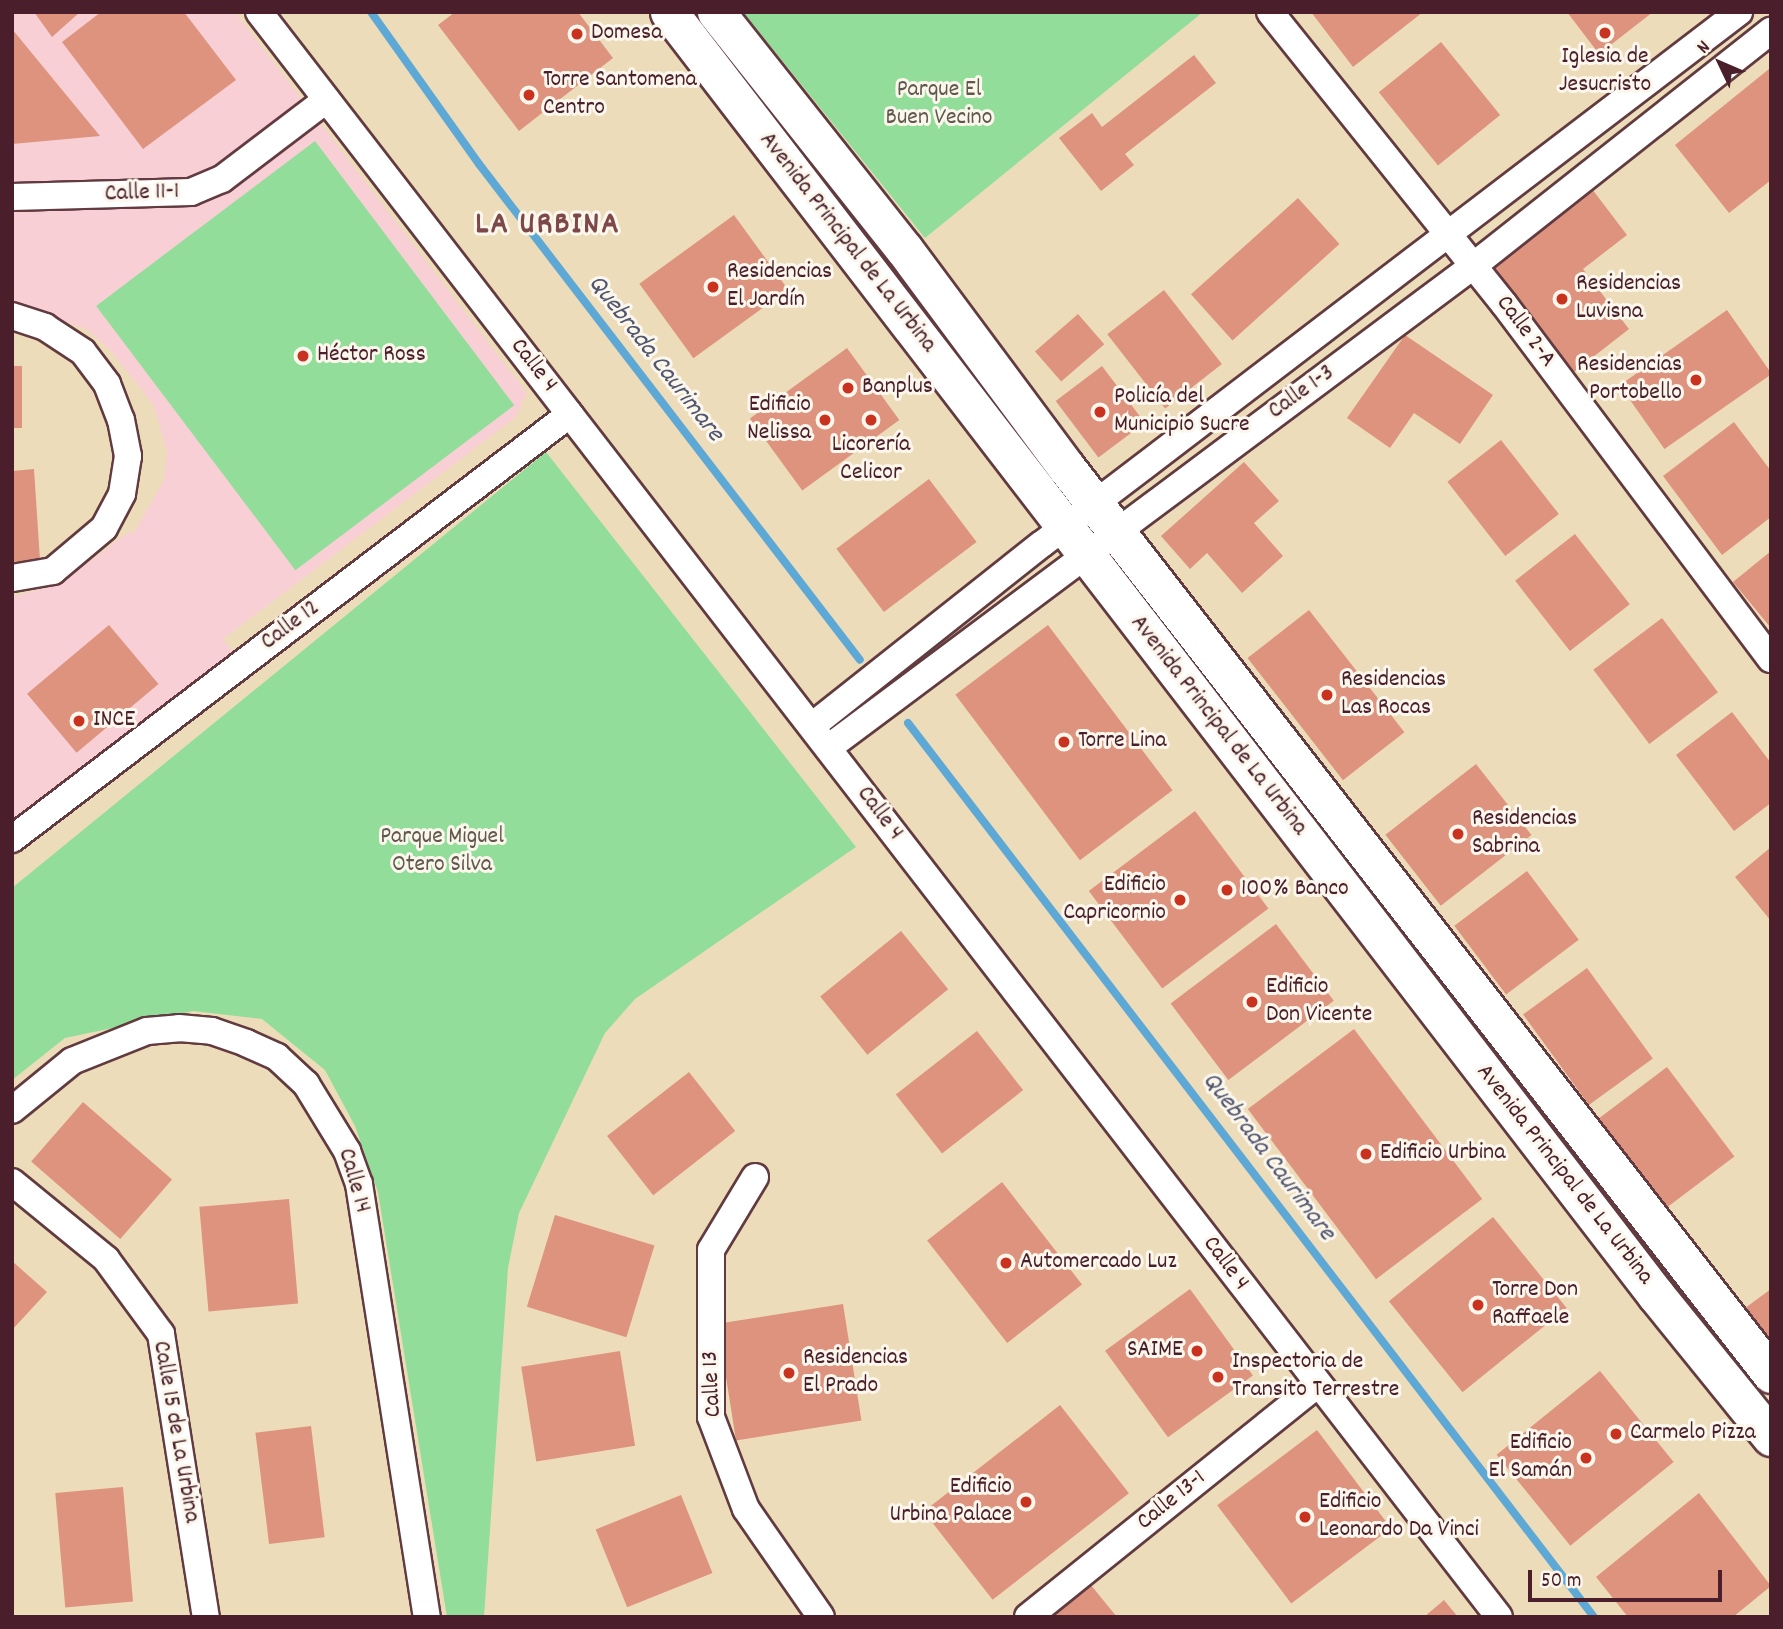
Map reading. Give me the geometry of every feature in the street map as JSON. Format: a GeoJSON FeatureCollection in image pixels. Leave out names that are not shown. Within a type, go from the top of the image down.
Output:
{"type":"FeatureCollection","features":[{"type":"Feature","properties":{"kind":"main road","name":"Avenida Principal de La Urbina"},"geometry":{"type":"LineString","coordinates":[[669,12],[1771,1437]]}},
{"type":"Feature","properties":{"kind":"main road","name":"Avenida Principal de La Urbina"},"geometry":{"type":"LineString","coordinates":[[716,12],[904,249],[1106,517],[1771,1374]]}},
{"type":"Feature","properties":{"kind":"street","name":"Calle 4"},"geometry":{"type":"LineString","coordinates":[[259,12],[1317,1385],[1499,1617]]}},
{"type":"Feature","properties":{"kind":"street","name":"Calle 2-A"},"geometry":{"type":"LineString","coordinates":[[1270,12],[1473,267],[1771,659]]}},
{"type":"Feature","properties":{"kind":"street","name":"Calle 1-3"},"geometry":{"type":"LineString","coordinates":[[1106,517],[1449,237],[1739,12]]}},
{"type":"Feature","properties":{"kind":"street","name":"Calle 1-3"},"geometry":{"type":"LineString","coordinates":[[811,726],[1106,517],[1473,267],[1771,31]]}},
{"type":"Feature","properties":{"kind":"street","name":"Calle 11-1"},"geometry":{"type":"LineString","coordinates":[[12,197],[191,192],[222,179],[326,100]]}},
{"type":"Feature","properties":{"kind":"street"},"geometry":{"type":"LineString","coordinates":[[12,316],[45,327],[83,352],[107,384],[121,420],[128,456],[122,494],[104,528],[53,570],[12,578]]}},
{"type":"Feature","properties":{"kind":"street","name":"Calle 12"},"geometry":{"type":"LineString","coordinates":[[12,839],[570,414]]}},
{"type":"Feature","properties":{"kind":"street","name":"Calle 1-3"},"geometry":{"type":"LineString","coordinates":[[828,748],[1075,539]]}},
{"type":"Feature","properties":{"kind":"street","name":"Calle 14"},"geometry":{"type":"LineString","coordinates":[[12,1110],[72,1060],[147,1031],[179,1028],[212,1031],[246,1043],[277,1057],[306,1084],[329,1117],[359,1184],[426,1617]]}},
{"type":"Feature","properties":{"kind":"street","name":"Calle 13"},"geometry":{"type":"LineString","coordinates":[[755,1177],[711,1250],[711,1417],[746,1509],[821,1617]]}},
{"type":"Feature","properties":{"kind":"street","name":"Calle 15 de La Urbina"},"geometry":{"type":"LineString","coordinates":[[12,1182],[106,1259],[160,1334],[206,1617]]}},
{"type":"Feature","properties":{"kind":"street","name":"Calle 13-1"},"geometry":{"type":"LineString","coordinates":[[1028,1617],[1317,1385]]}},
{"type":"Feature","properties":{"kind":"shaded area"},"geometry":{"type":"Polygon","coordinates":[[[12,12],[235,12],[527,393],[515,418],[223,639],[235,654],[12,819],[12,597],[59,584],[130,531],[133,534],[164,480],[167,452],[154,406],[112,352],[88,330],[12,302],[12,12]]]}},
{"type":"Feature","properties":{"kind":"green space","name":"Parque El Buen Vecino"},"geometry":{"type":"Polygon","coordinates":[[[743,12],[1203,12],[925,238],[743,12]]]}},
{"type":"Feature","properties":{"kind":"green space","name":"Héctor Ross"},"geometry":{"type":"Polygon","coordinates":[[[315,141],[514,405],[295,570],[96,306],[315,141]]]}},
{"type":"Feature","properties":{"kind":"green space","name":"Parque Miguel Otero Silva"},"geometry":{"type":"Polygon","coordinates":[[[546,452],[856,847],[635,999],[605,1033],[519,1213],[508,1268],[484,1617],[447,1617],[378,1192],[355,1126],[325,1070],[262,1019],[193,1011],[65,1038],[12,1080],[12,888],[546,452]]]}},
{"type":"Feature","properties":{"kind":"building"},"geometry":{"type":"Polygon","coordinates":[[[34,12],[80,12],[52,37],[34,12]]]}},
{"type":"Feature","properties":{"kind":"building"},"geometry":{"type":"Polygon","coordinates":[[[101,12],[184,12],[236,80],[143,149],[62,42],[101,12]]]}},
{"type":"Feature","properties":{"kind":"building","name":"Torre Santomena Centro"},"geometry":{"type":"Polygon","coordinates":[[[455,12],[578,12],[613,58],[519,131],[438,25],[455,12]]]}},
{"type":"Feature","properties":{"kind":"building"},"geometry":{"type":"Polygon","coordinates":[[[1311,12],[1423,12],[1353,67],[1311,12]]]}},
{"type":"Feature","properties":{"kind":"building","name":"Iglesia de Jesucristo"},"geometry":{"type":"Polygon","coordinates":[[[1567,12],[1653,12],[1599,54],[1567,12]]]}},
{"type":"Feature","properties":{"kind":"building"},"geometry":{"type":"Polygon","coordinates":[[[12,29],[100,136],[12,144],[12,29]]]}},
{"type":"Feature","properties":{"kind":"building"},"geometry":{"type":"Polygon","coordinates":[[[1441,42],[1500,115],[1438,165],[1379,92],[1441,42]]]}},
{"type":"Feature","properties":{"kind":"building"},"geometry":{"type":"Polygon","coordinates":[[[1194,55],[1216,83],[1125,154],[1134,165],[1101,191],[1059,138],[1092,113],[1102,127],[1194,55]]]}},
{"type":"Feature","properties":{"kind":"building"},"geometry":{"type":"Polygon","coordinates":[[[1769,69],[1771,180],[1729,213],[1675,145],[1769,69]]]}},
{"type":"Feature","properties":{"kind":"building","name":"Residencias Luvisna"},"geometry":{"type":"Polygon","coordinates":[[[1592,189],[1627,235],[1583,269],[1629,329],[1574,372],[1492,266],[1592,189]]]}},
{"type":"Feature","properties":{"kind":"building"},"geometry":{"type":"Polygon","coordinates":[[[1298,198],[1339,244],[1232,340],[1191,294],[1298,198]]]}},
{"type":"Feature","properties":{"kind":"building","name":"Residencias El Jardín"},"geometry":{"type":"Polygon","coordinates":[[[734,215],[788,289],[693,358],[639,284],[734,215]]]}},
{"type":"Feature","properties":{"kind":"building"},"geometry":{"type":"Polygon","coordinates":[[[1164,290],[1222,364],[1165,408],[1107,334],[1164,290]]]}},
{"type":"Feature","properties":{"kind":"building","name":"Residencias Portobello"},"geometry":{"type":"Polygon","coordinates":[[[1727,310],[1771,374],[1664,449],[1620,385],[1727,310]]]}},
{"type":"Feature","properties":{"kind":"building"},"geometry":{"type":"Polygon","coordinates":[[[1078,314],[1104,344],[1061,382],[1035,351],[1078,314]]]}},
{"type":"Feature","properties":{"kind":"building"},"geometry":{"type":"Polygon","coordinates":[[[1405,335],[1493,395],[1460,444],[1414,413],[1390,448],[1347,418],[1405,335]]]}},
{"type":"Feature","properties":{"kind":"building","name":"Edificio Nelissa"},"geometry":{"type":"Polygon","coordinates":[[[847,348],[899,420],[802,491],[750,419],[847,348]]]}},
{"type":"Feature","properties":{"kind":"building"},"geometry":{"type":"Polygon","coordinates":[[[12,366],[22,366],[22,428],[12,428],[12,366]]]}},
{"type":"Feature","properties":{"kind":"building","name":"Policía del Municipio Sucre"},"geometry":{"type":"Polygon","coordinates":[[[1102,366],[1145,423],[1098,458],[1056,401],[1102,366]]]}},
{"type":"Feature","properties":{"kind":"building"},"geometry":{"type":"Polygon","coordinates":[[[1734,422],[1771,471],[1771,517],[1722,555],[1663,476],[1734,422]]]}},
{"type":"Feature","properties":{"kind":"building"},"geometry":{"type":"Polygon","coordinates":[[[1501,440],[1559,514],[1505,556],[1447,482],[1501,440]]]}},
{"type":"Feature","properties":{"kind":"building"},"geometry":{"type":"Polygon","coordinates":[[[1244,462],[1279,501],[1254,523],[1283,556],[1242,593],[1207,553],[1190,569],[1161,536],[1244,462]]]}},
{"type":"Feature","properties":{"kind":"building"},"geometry":{"type":"Polygon","coordinates":[[[34,469],[40,560],[12,562],[12,471],[34,469]]]}},
{"type":"Feature","properties":{"kind":"building"},"geometry":{"type":"Polygon","coordinates":[[[929,479],[977,542],[884,612],[836,549],[929,479]]]}},
{"type":"Feature","properties":{"kind":"building"},"geometry":{"type":"Polygon","coordinates":[[[1575,534],[1630,604],[1570,651],[1515,581],[1575,534]]]}},
{"type":"Feature","properties":{"kind":"building"},"geometry":{"type":"Polygon","coordinates":[[[1771,551],[1771,628],[1733,582],[1771,551]]]}},
{"type":"Feature","properties":{"kind":"building","name":"Residencias Las Rocas"},"geometry":{"type":"Polygon","coordinates":[[[1309,610],[1404,732],[1343,780],[1248,658],[1309,610]]]}},
{"type":"Feature","properties":{"kind":"building"},"geometry":{"type":"Polygon","coordinates":[[[1662,618],[1718,692],[1649,744],[1593,670],[1662,618]]]}},
{"type":"Feature","properties":{"kind":"building"},"geometry":{"type":"Polygon","coordinates":[[[109,625],[158,684],[77,753],[27,694],[109,625]]]}},
{"type":"Feature","properties":{"kind":"building","name":"Torre Lina"},"geometry":{"type":"Polygon","coordinates":[[[1048,625],[1173,790],[1080,860],[955,695],[1048,625]]]}},
{"type":"Feature","properties":{"kind":"building"},"geometry":{"type":"Polygon","coordinates":[[[1732,712],[1771,763],[1771,803],[1734,831],[1676,755],[1732,712]]]}},
{"type":"Feature","properties":{"kind":"building","name":"Residencias Sabrina"},"geometry":{"type":"Polygon","coordinates":[[[1476,764],[1531,835],[1441,906],[1385,835],[1476,764]]]}},
{"type":"Feature","properties":{"kind":"building","name":"Edificio Capricornio"},"geometry":{"type":"Polygon","coordinates":[[[1195,811],[1268,908],[1162,988],[1089,891],[1195,811]]]}},
{"type":"Feature","properties":{"kind":"building"},"geometry":{"type":"Polygon","coordinates":[[[1771,847],[1771,921],[1735,877],[1771,847]]]}},
{"type":"Feature","properties":{"kind":"building"},"geometry":{"type":"Polygon","coordinates":[[[1527,871],[1579,940],[1506,994],[1454,926],[1527,871]]]}},
{"type":"Feature","properties":{"kind":"building","name":"Edificio Don Vicente"},"geometry":{"type":"Polygon","coordinates":[[[1276,924],[1334,1001],[1228,1080],[1171,1003],[1276,924]]]}},
{"type":"Feature","properties":{"kind":"building"},"geometry":{"type":"Polygon","coordinates":[[[901,931],[948,989],[867,1055],[820,996],[901,931]]]}},
{"type":"Feature","properties":{"kind":"building"},"geometry":{"type":"Polygon","coordinates":[[[1587,968],[1653,1059],[1589,1105],[1523,1014],[1587,968]]]}},
{"type":"Feature","properties":{"kind":"building","name":"Edificio Urbina"},"geometry":{"type":"Polygon","coordinates":[[[1354,1029],[1482,1199],[1376,1279],[1248,1109],[1354,1029]]]}},
{"type":"Feature","properties":{"kind":"building"},"geometry":{"type":"Polygon","coordinates":[[[977,1031],[1023,1090],[942,1154],[896,1094],[977,1031]]]}},
{"type":"Feature","properties":{"kind":"building"},"geometry":{"type":"Polygon","coordinates":[[[1667,1067],[1734,1156],[1664,1209],[1597,1120],[1667,1067]]]}},
{"type":"Feature","properties":{"kind":"building"},"geometry":{"type":"Polygon","coordinates":[[[689,1072],[735,1131],[653,1195],[607,1136],[689,1072]]]}},
{"type":"Feature","properties":{"kind":"building"},"geometry":{"type":"Polygon","coordinates":[[[83,1102],[172,1179],[120,1239],[31,1162],[83,1102]]]}},
{"type":"Feature","properties":{"kind":"building","name":"Automercado Luz"},"geometry":{"type":"Polygon","coordinates":[[[1002,1182],[1082,1284],[1007,1343],[927,1240],[1002,1182]]]}},
{"type":"Feature","properties":{"kind":"building"},"geometry":{"type":"Polygon","coordinates":[[[289,1199],[298,1304],[208,1311],[199,1207],[289,1199]]]}},
{"type":"Feature","properties":{"kind":"building"},"geometry":{"type":"Polygon","coordinates":[[[555,1215],[654,1245],[626,1337],[527,1307],[555,1215]]]}},
{"type":"Feature","properties":{"kind":"building","name":"Torre Don Raffaele"},"geometry":{"type":"Polygon","coordinates":[[[1493,1217],[1567,1308],[1462,1392],[1389,1301],[1493,1217]]]}},
{"type":"Feature","properties":{"kind":"building"},"geometry":{"type":"Polygon","coordinates":[[[12,1261],[47,1292],[12,1330],[12,1261]]]}},
{"type":"Feature","properties":{"kind":"building"},"geometry":{"type":"Polygon","coordinates":[[[1190,1289],[1253,1376],[1168,1437],[1105,1351],[1190,1289]]]}},
{"type":"Feature","properties":{"kind":"building"},"geometry":{"type":"Polygon","coordinates":[[[1771,1289],[1771,1351],[1741,1311],[1771,1289]]]}},
{"type":"Feature","properties":{"kind":"building","name":"Residencias El Prado"},"geometry":{"type":"Polygon","coordinates":[[[843,1304],[861,1421],[736,1440],[718,1324],[843,1304]]]}},
{"type":"Feature","properties":{"kind":"building"},"geometry":{"type":"Polygon","coordinates":[[[620,1351],[635,1446],[536,1461],[521,1367],[620,1351]]]}},
{"type":"Feature","properties":{"kind":"building","name":"Edificio El Samán"},"geometry":{"type":"Polygon","coordinates":[[[1600,1371],[1674,1462],[1570,1546],[1497,1455],[1600,1371]]]}},
{"type":"Feature","properties":{"kind":"building","name":"Edificio Urbina Palace"},"geometry":{"type":"Polygon","coordinates":[[[1060,1405],[1129,1493],[993,1600],[924,1512],[1060,1405]]]}},
{"type":"Feature","properties":{"kind":"building"},"geometry":{"type":"Polygon","coordinates":[[[311,1426],[325,1537],[269,1544],[255,1433],[311,1426]]]}},
{"type":"Feature","properties":{"kind":"building","name":"Edificio Leonardo Da Vinci"},"geometry":{"type":"Polygon","coordinates":[[[1317,1430],[1391,1528],[1291,1603],[1217,1505],[1317,1430]]]}},
{"type":"Feature","properties":{"kind":"building"},"geometry":{"type":"Polygon","coordinates":[[[123,1487],[133,1602],[65,1607],[55,1493],[123,1487]]]}},
{"type":"Feature","properties":{"kind":"building"},"geometry":{"type":"Polygon","coordinates":[[[1699,1493],[1771,1586],[1733,1617],[1628,1617],[1596,1577],[1699,1493]]]}},
{"type":"Feature","properties":{"kind":"building"},"geometry":{"type":"Polygon","coordinates":[[[681,1495],[712,1573],[627,1607],[596,1529],[681,1495]]]}},
{"type":"Feature","properties":{"kind":"building"},"geometry":{"type":"Polygon","coordinates":[[[1090,1584],[1117,1617],[1052,1617],[1090,1584]]]}},
{"type":"Feature","properties":{"kind":"building"},"geometry":{"type":"Polygon","coordinates":[[[1444,1600],[1458,1617],[1424,1617],[1444,1600]]]}},
{"type":"Feature","properties":{"kind":"waterway","name":"Quebrada Caurimare"},"geometry":{"type":"LineString","coordinates":[[371,12],[479,164],[860,660]]}},
{"type":"Feature","properties":{"kind":"waterway","name":"Quebrada Caurimare"},"geometry":{"type":"LineString","coordinates":[[908,723],[1594,1617]]}},
{"type":"Feature","properties":{"kind":"place","name":"Iglesia de Jesucristo"},"geometry":{"type":"Point","coordinates":[1605,33]}},
{"type":"Feature","properties":{"kind":"place","name":"Domesa"},"geometry":{"type":"Point","coordinates":[577,34]}},
{"type":"Feature","properties":{"kind":"place","name":"Torre Santomena Centro"},"geometry":{"type":"Point","coordinates":[529,95]}},
{"type":"Feature","properties":{"kind":"place","name":"Residencias El Jardín"},"geometry":{"type":"Point","coordinates":[713,287]}},
{"type":"Feature","properties":{"kind":"place","name":"Residencias Luvisna"},"geometry":{"type":"Point","coordinates":[1562,299]}},
{"type":"Feature","properties":{"kind":"place","name":"Héctor Ross"},"geometry":{"type":"Point","coordinates":[303,356]}},
{"type":"Feature","properties":{"kind":"place","name":"Residencias Portobello"},"geometry":{"type":"Point","coordinates":[1696,380]}},
{"type":"Feature","properties":{"kind":"place","name":"Banplus"},"geometry":{"type":"Point","coordinates":[848,388]}},
{"type":"Feature","properties":{"kind":"place","name":"Policía del Municipio Sucre"},"geometry":{"type":"Point","coordinates":[1100,412]}},
{"type":"Feature","properties":{"kind":"place","name":"Edificio Nelissa"},"geometry":{"type":"Point","coordinates":[825,420]}},
{"type":"Feature","properties":{"kind":"place","name":"Licorería Celicor"},"geometry":{"type":"Point","coordinates":[871,420]}},
{"type":"Feature","properties":{"kind":"place","name":"Residencias Las Rocas"},"geometry":{"type":"Point","coordinates":[1327,695]}},
{"type":"Feature","properties":{"kind":"place","name":"INCE"},"geometry":{"type":"Point","coordinates":[79,721]}},
{"type":"Feature","properties":{"kind":"place","name":"Torre Lina"},"geometry":{"type":"Point","coordinates":[1064,742]}},
{"type":"Feature","properties":{"kind":"place","name":"Residencias Sabrina"},"geometry":{"type":"Point","coordinates":[1458,834]}},
{"type":"Feature","properties":{"kind":"place","name":"100% Banco"},"geometry":{"type":"Point","coordinates":[1227,890]}},
{"type":"Feature","properties":{"kind":"place","name":"Edificio Capricornio"},"geometry":{"type":"Point","coordinates":[1180,900]}},
{"type":"Feature","properties":{"kind":"place","name":"Edificio Don Vicente"},"geometry":{"type":"Point","coordinates":[1252,1002]}},
{"type":"Feature","properties":{"kind":"place","name":"Edificio Urbina"},"geometry":{"type":"Point","coordinates":[1366,1154]}},
{"type":"Feature","properties":{"kind":"place","name":"Automercado Luz"},"geometry":{"type":"Point","coordinates":[1006,1263]}},
{"type":"Feature","properties":{"kind":"place","name":"Torre Don Raffaele"},"geometry":{"type":"Point","coordinates":[1478,1305]}},
{"type":"Feature","properties":{"kind":"place","name":"SAIME"},"geometry":{"type":"Point","coordinates":[1197,1351]}},
{"type":"Feature","properties":{"kind":"place","name":"Residencias El Prado"},"geometry":{"type":"Point","coordinates":[789,1373]}},
{"type":"Feature","properties":{"kind":"place","name":"Inspectoria de Transito Terrestre"},"geometry":{"type":"Point","coordinates":[1218,1377]}},
{"type":"Feature","properties":{"kind":"place","name":"Carmelo Pizza"},"geometry":{"type":"Point","coordinates":[1616,1434]}},
{"type":"Feature","properties":{"kind":"place","name":"Edificio El Samán"},"geometry":{"type":"Point","coordinates":[1586,1458]}},
{"type":"Feature","properties":{"kind":"place","name":"Edificio Urbina Palace"},"geometry":{"type":"Point","coordinates":[1026,1502]}},
{"type":"Feature","properties":{"kind":"place","name":"Edificio Leonardo Da Vinci"},"geometry":{"type":"Point","coordinates":[1305,1517]}},
{"type":"Feature","properties":{"kind":"district","name":"LA URBINA"},"geometry":{"type":"Point","coordinates":[548,226]}}]}
